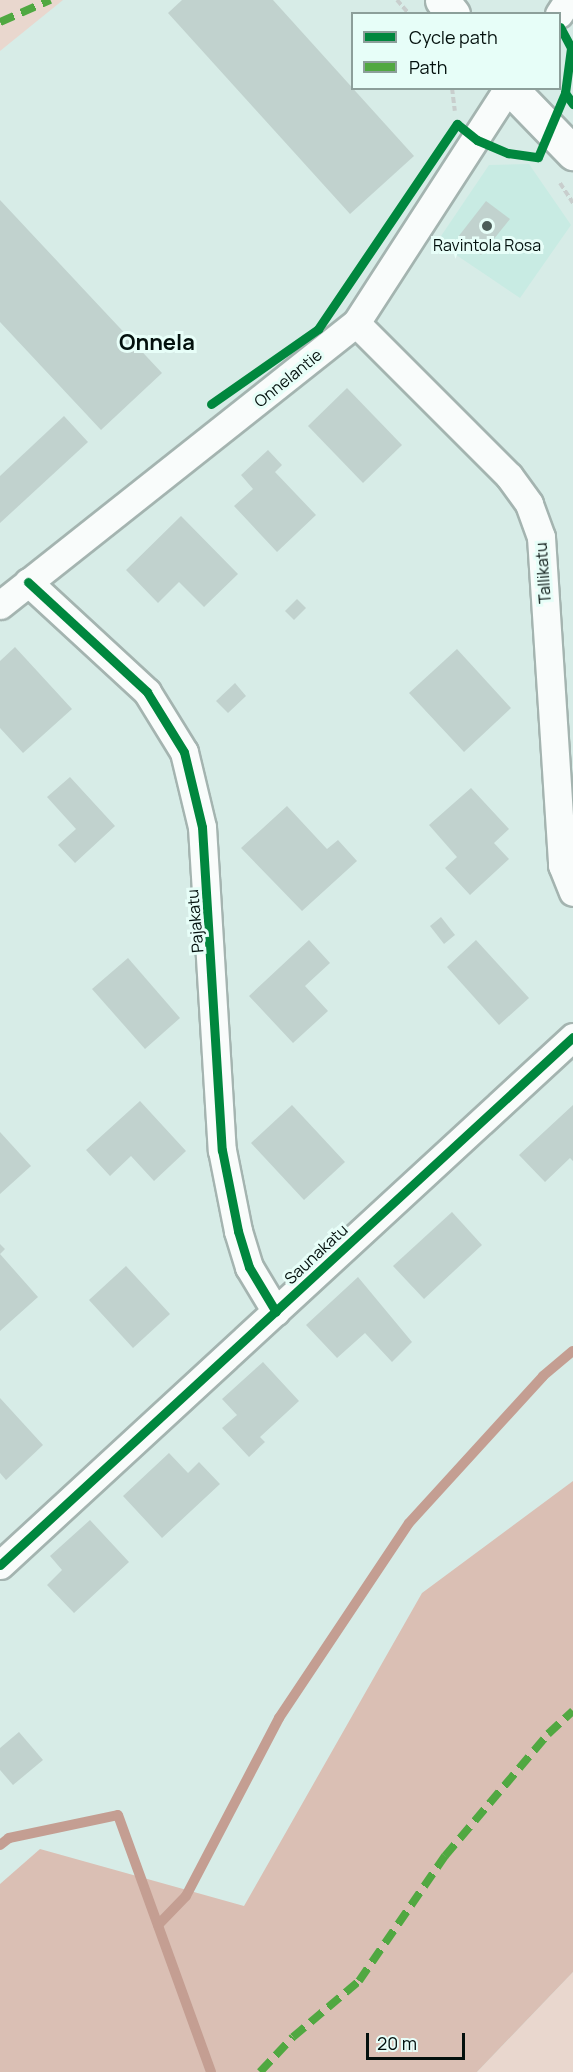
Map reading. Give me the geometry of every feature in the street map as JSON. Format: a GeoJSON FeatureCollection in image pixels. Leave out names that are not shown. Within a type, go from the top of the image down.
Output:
{"type":"FeatureCollection","features":[{"type":"Feature","properties":{"kind":"street"},"geometry":{"type":"LineString","coordinates":[[442,0],[451,12]]}},
{"type":"Feature","properties":{"kind":"street","name":"Onnelantie"},"geometry":{"type":"LineString","coordinates":[[0,605],[356,323],[467,132],[507,90]]}},
{"type":"Feature","properties":{"kind":"street"},"geometry":{"type":"LineString","coordinates":[[511,90],[573,153]]}},
{"type":"Feature","properties":{"kind":"street","name":"Tallikatu"},"geometry":{"type":"LineString","coordinates":[[356,323],[509,476],[529,504],[541,537],[562,865],[573,892]]}},
{"type":"Feature","properties":{"kind":"street","name":"Pajakatu"},"geometry":{"type":"LineString","coordinates":[[28,582],[147,692],[184,752],[202,827],[222,1150],[246,1258],[276,1312]]}},
{"type":"Feature","properties":{"kind":"street","name":"Saunakatu"},"geometry":{"type":"LineString","coordinates":[[0,1565],[573,1037]]}},
{"type":"Feature","properties":{"kind":"path"},"geometry":{"type":"LineString","coordinates":[[397,0],[407,12]]}},
{"type":"Feature","properties":{"kind":"path"},"geometry":{"type":"LineString","coordinates":[[453,90],[467,132]]}},
{"type":"Feature","properties":{"kind":"shaded area"},"geometry":{"type":"Polygon","coordinates":[[[0,0],[63,0],[0,51],[0,0]]]}},
{"type":"Feature","properties":{"kind":"shaded area"},"geometry":{"type":"Polygon","coordinates":[[[529,164],[571,225],[520,298],[437,242],[489,165],[529,164]]]}},
{"type":"Feature","properties":{"kind":"shaded area"},"geometry":{"type":"Polygon","coordinates":[[[573,1481],[573,1972],[477,2072],[0,2072],[0,1884],[40,1849],[244,1906],[422,1593],[573,1481]]]}},
{"type":"Feature","properties":{"kind":"shaded area"},"geometry":{"type":"Polygon","coordinates":[[[573,1972],[573,2072],[477,2072],[573,1972]]]}},
{"type":"Feature","properties":{"kind":"building"},"geometry":{"type":"Polygon","coordinates":[[[182,0],[273,0],[351,86],[351,90],[354,90],[414,156],[350,214],[168,13],[182,0]]]}},
{"type":"Feature","properties":{"kind":"building"},"geometry":{"type":"Polygon","coordinates":[[[0,200],[162,373],[101,430],[0,322],[0,200]]]}},
{"type":"Feature","properties":{"kind":"building"},"geometry":{"type":"Polygon","coordinates":[[[486,201],[510,219],[481,255],[458,237],[486,201]]]}},
{"type":"Feature","properties":{"kind":"building"},"geometry":{"type":"Polygon","coordinates":[[[347,388],[402,445],[363,483],[308,426],[347,388]]]}},
{"type":"Feature","properties":{"kind":"building"},"geometry":{"type":"Polygon","coordinates":[[[64,416],[88,442],[0,523],[0,476],[64,416]]]}},
{"type":"Feature","properties":{"kind":"building"},"geometry":{"type":"Polygon","coordinates":[[[268,450],[282,465],[275,472],[316,515],[277,552],[234,506],[253,489],[241,475],[268,450]]]}},
{"type":"Feature","properties":{"kind":"building"},"geometry":{"type":"Polygon","coordinates":[[[181,516],[238,574],[204,607],[179,582],[158,603],[126,570],[181,516]]]}},
{"type":"Feature","properties":{"kind":"building"},"geometry":{"type":"Polygon","coordinates":[[[297,599],[306,608],[294,620],[285,611],[297,599]]]}},
{"type":"Feature","properties":{"kind":"building"},"geometry":{"type":"Polygon","coordinates":[[[15,647],[72,709],[23,753],[0,728],[0,661],[15,647]]]}},
{"type":"Feature","properties":{"kind":"building"},"geometry":{"type":"Polygon","coordinates":[[[457,649],[511,708],[464,752],[409,693],[457,649]]]}},
{"type":"Feature","properties":{"kind":"building"},"geometry":{"type":"Polygon","coordinates":[[[235,683],[246,696],[228,713],[216,701],[235,683]]]}},
{"type":"Feature","properties":{"kind":"building"},"geometry":{"type":"Polygon","coordinates":[[[70,777],[115,826],[75,863],[58,845],[76,829],[47,797],[70,777]]]}},
{"type":"Feature","properties":{"kind":"building"},"geometry":{"type":"Polygon","coordinates":[[[471,788],[509,829],[494,843],[509,859],[470,895],[445,868],[457,857],[429,825],[471,788]]]}},
{"type":"Feature","properties":{"kind":"building"},"geometry":{"type":"Polygon","coordinates":[[[287,806],[327,849],[338,840],[357,861],[302,911],[241,848],[287,806]]]}},
{"type":"Feature","properties":{"kind":"building"},"geometry":{"type":"Polygon","coordinates":[[[441,917],[455,935],[444,944],[430,926],[441,917]]]}},
{"type":"Feature","properties":{"kind":"building"},"geometry":{"type":"Polygon","coordinates":[[[309,940],[330,963],[305,986],[328,1011],[293,1043],[249,996],[309,940]]]}},
{"type":"Feature","properties":{"kind":"building"},"geometry":{"type":"Polygon","coordinates":[[[476,940],[529,998],[499,1025],[447,967],[476,940]]]}},
{"type":"Feature","properties":{"kind":"building"},"geometry":{"type":"Polygon","coordinates":[[[128,958],[180,1018],[145,1049],[92,989],[128,958]]]}},
{"type":"Feature","properties":{"kind":"building"},"geometry":{"type":"Polygon","coordinates":[[[140,1101],[186,1151],[154,1181],[131,1156],[110,1176],[86,1150],[140,1101]]]}},
{"type":"Feature","properties":{"kind":"building"},"geometry":{"type":"Polygon","coordinates":[[[292,1105],[345,1162],[304,1200],[251,1143],[292,1105]]]}},
{"type":"Feature","properties":{"kind":"building"},"geometry":{"type":"Polygon","coordinates":[[[573,1105],[573,1161],[570,1158],[545,1182],[519,1155],[573,1105]]]}},
{"type":"Feature","properties":{"kind":"building"},"geometry":{"type":"Polygon","coordinates":[[[0,1132],[31,1166],[0,1194],[0,1132]]]}},
{"type":"Feature","properties":{"kind":"building"},"geometry":{"type":"Polygon","coordinates":[[[452,1212],[482,1245],[424,1299],[393,1266],[452,1212]]]}},
{"type":"Feature","properties":{"kind":"building"},"geometry":{"type":"Polygon","coordinates":[[[0,1244],[5,1249],[0,1254],[0,1244]]]}},
{"type":"Feature","properties":{"kind":"building"},"geometry":{"type":"Polygon","coordinates":[[[0,1254],[38,1297],[0,1331],[0,1254]]]}},
{"type":"Feature","properties":{"kind":"building"},"geometry":{"type":"Polygon","coordinates":[[[126,1266],[170,1314],[133,1348],[89,1300],[126,1266]]]}},
{"type":"Feature","properties":{"kind":"building"},"geometry":{"type":"Polygon","coordinates":[[[358,1277],[412,1342],[392,1362],[365,1333],[337,1358],[306,1325],[358,1277]]]}},
{"type":"Feature","properties":{"kind":"building"},"geometry":{"type":"Polygon","coordinates":[[[263,1362],[299,1401],[260,1437],[265,1442],[249,1457],[222,1428],[237,1415],[222,1399],[263,1362]]]}},
{"type":"Feature","properties":{"kind":"building"},"geometry":{"type":"Polygon","coordinates":[[[0,1398],[43,1445],[6,1480],[0,1473],[0,1398]]]}},
{"type":"Feature","properties":{"kind":"building"},"geometry":{"type":"Polygon","coordinates":[[[169,1453],[188,1473],[199,1462],[220,1484],[162,1538],[123,1496],[169,1453]]]}},
{"type":"Feature","properties":{"kind":"building"},"geometry":{"type":"Polygon","coordinates":[[[90,1520],[129,1562],[74,1613],[47,1585],[62,1570],[50,1556],[90,1520]]]}},
{"type":"Feature","properties":{"kind":"building"},"geometry":{"type":"Polygon","coordinates":[[[19,1732],[43,1760],[13,1785],[0,1770],[0,1748],[19,1732]]]}},
{"type":"Feature","properties":{"kind":"waterway"},"geometry":{"type":"LineString","coordinates":[[158,1925],[186,1896],[279,1718],[409,1523],[543,1376],[573,1351]]}},
{"type":"Feature","properties":{"kind":"waterway"},"geometry":{"type":"LineString","coordinates":[[0,1845],[9,1838],[118,1815],[211,2072]]}},
{"type":"Feature","properties":{"kind":"marked path"},"geometry":{"type":"LineString","coordinates":[[0,22],[50,0]]}},
{"type":"Feature","properties":{"kind":"marked path"},"geometry":{"type":"LineString","coordinates":[[260,2072],[293,2037],[359,1981],[445,1856],[548,1734],[573,1711]]}},
{"type":"Feature","properties":{"kind":"cycle path"},"geometry":{"type":"LineString","coordinates":[[561,29],[571,48],[565,93],[573,104]]}},
{"type":"Feature","properties":{"kind":"cycle path"},"geometry":{"type":"LineString","coordinates":[[211,404],[318,329],[457,124],[477,140],[508,153],[538,157],[565,93]]}},
{"type":"Feature","properties":{"kind":"cycle path"},"geometry":{"type":"LineString","coordinates":[[28,582],[147,692],[184,752],[202,827],[222,1150],[238,1231],[249,1267],[276,1312]]}},
{"type":"Feature","properties":{"kind":"cycle path"},"geometry":{"type":"LineString","coordinates":[[0,1565],[573,1037]]}},
{"type":"Feature","properties":{"kind":"place","name":"Ravintola Rosa"},"geometry":{"type":"Point","coordinates":[487,226]}},
{"type":"Feature","properties":{"kind":"district","name":"Onnela"},"geometry":{"type":"Point","coordinates":[157,343]}}]}
